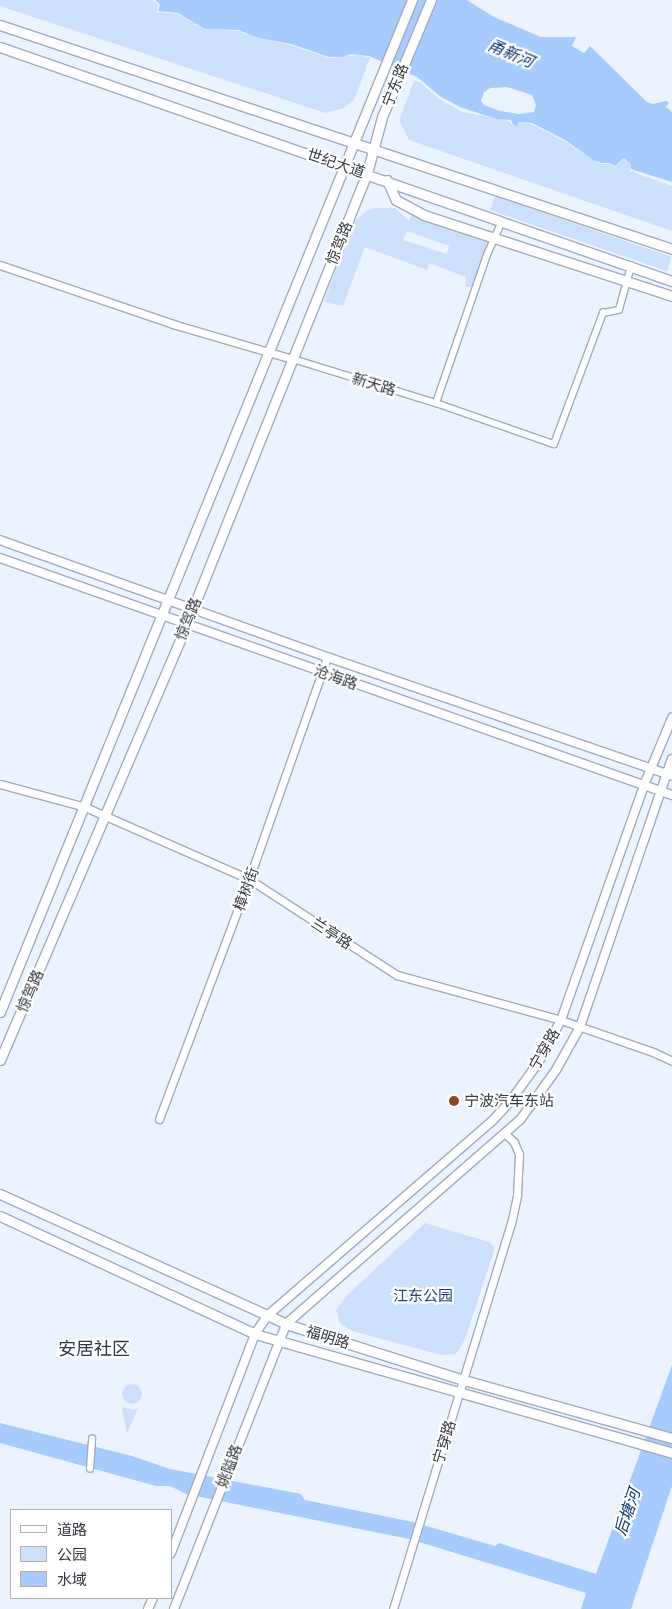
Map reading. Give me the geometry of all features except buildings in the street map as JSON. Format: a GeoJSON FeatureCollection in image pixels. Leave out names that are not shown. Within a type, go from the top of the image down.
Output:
{"type":"FeatureCollection","features":[{"type":"Feature","properties":{"kind":"main road","name":"宁东路"},"geometry":{"type":"LineString","coordinates":[[353,143],[412,0]]}},
{"type":"Feature","properties":{"kind":"main road","name":"宁东路"},"geometry":{"type":"LineString","coordinates":[[367,173],[382,117],[430,0]]}},
{"type":"Feature","properties":{"kind":"main road","name":"世纪大道"},"geometry":{"type":"LineString","coordinates":[[0,26],[672,249]]}},
{"type":"Feature","properties":{"kind":"main road","name":"世纪大道"},"geometry":{"type":"LineString","coordinates":[[0,47],[672,280]]}},
{"type":"Feature","properties":{"kind":"main road","name":"惊驾路"},"geometry":{"type":"LineString","coordinates":[[0,1012],[346,166],[353,143]]}},
{"type":"Feature","properties":{"kind":"main road","name":"惊驾路"},"geometry":{"type":"LineString","coordinates":[[0,1060],[187,623],[367,173]]}},
{"type":"Feature","properties":{"kind":"main road"},"geometry":{"type":"LineString","coordinates":[[387,180],[396,200],[424,215],[672,296]]}},
{"type":"Feature","properties":{"kind":"main road","name":"沧海路"},"geometry":{"type":"LineString","coordinates":[[0,540],[327,657],[651,767],[669,775]]}},
{"type":"Feature","properties":{"kind":"main road","name":"沧海路"},"geometry":{"type":"LineString","coordinates":[[0,558],[672,795]]}},
{"type":"Feature","properties":{"kind":"main road","name":"宁穿路"},"geometry":{"type":"LineString","coordinates":[[267,1316],[493,1120],[509,1103],[538,1063],[561,1020],[644,785],[672,718]]}},
{"type":"Feature","properties":{"kind":"main road","name":"宁穿路"},"geometry":{"type":"LineString","coordinates":[[286,1324],[520,1120],[556,1070],[580,1027],[661,791],[669,775],[672,759]]}},
{"type":"Feature","properties":{"kind":"main road","name":"福明路"},"geometry":{"type":"LineString","coordinates":[[0,1194],[286,1324],[464,1380],[672,1438]]}},
{"type":"Feature","properties":{"kind":"main road","name":"福明路"},"geometry":{"type":"LineString","coordinates":[[0,1216],[255,1334],[672,1453]]}},
{"type":"Feature","properties":{"kind":"main road","name":"姚隘路"},"geometry":{"type":"LineString","coordinates":[[172,1551],[195,1495],[255,1334],[267,1316]]}},
{"type":"Feature","properties":{"kind":"main road","name":"姚隘路"},"geometry":{"type":"LineString","coordinates":[[174,1609],[278,1340],[286,1324]]}},
{"type":"Feature","properties":{"kind":"street"},"geometry":{"type":"LineString","coordinates":[[436,403],[494,238],[502,221]]}},
{"type":"Feature","properties":{"kind":"street","name":"新天路"},"geometry":{"type":"LineString","coordinates":[[0,265],[173,324],[436,403],[554,444],[603,313],[618,310],[631,266]]}},
{"type":"Feature","properties":{"kind":"street","name":"樟树街"},"geometry":{"type":"LineString","coordinates":[[159,1118],[249,879],[327,657]]}},
{"type":"Feature","properties":{"kind":"street","name":"兰亭路"},"geometry":{"type":"LineString","coordinates":[[0,784],[84,807],[106,815],[249,879],[397,975],[561,1020],[653,1052],[672,1061]]}},
{"type":"Feature","properties":{"kind":"street","name":"宁穿路"},"geometry":{"type":"LineString","coordinates":[[393,1609],[511,1224],[517,1195],[519,1154],[514,1142],[505,1134]]}},
{"type":"Feature","properties":{"kind":"street"},"geometry":{"type":"LineString","coordinates":[[90,1469],[92,1439]]}},
{"type":"Feature","properties":{"kind":"green space"},"geometry":{"type":"Polygon","coordinates":[[[0,0],[153,0],[158,5],[157,12],[178,14],[204,29],[238,31],[329,58],[358,55],[370,58],[354,100],[344,108],[325,113],[0,6],[0,0]]]}},
{"type":"Feature","properties":{"kind":"green space"},"geometry":{"type":"Polygon","coordinates":[[[414,81],[420,82],[439,99],[463,112],[509,121],[512,125],[517,126],[519,123],[531,124],[564,141],[600,164],[609,164],[615,167],[624,159],[631,166],[630,171],[672,186],[672,231],[409,140],[399,120],[414,81]]]}},
{"type":"Feature","properties":{"kind":"green space"},"geometry":{"type":"Polygon","coordinates":[[[495,196],[672,257],[667,271],[490,210],[495,196]]]}},
{"type":"Feature","properties":{"kind":"green space"},"geometry":{"type":"Polygon","coordinates":[[[375,208],[395,208],[409,221],[412,214],[488,241],[472,287],[465,287],[466,277],[429,263],[427,270],[365,247],[343,306],[324,302],[353,223],[366,211],[375,208]],[[407,231],[403,240],[447,254],[449,246],[407,231]]]}},
{"type":"Feature","properties":{"kind":"green space","name":"江东公园"},"geometry":{"type":"Polygon","coordinates":[[[425,1223],[489,1242],[495,1248],[465,1339],[456,1354],[441,1355],[352,1331],[340,1323],[336,1310],[346,1296],[425,1223]]]}},
{"type":"Feature","properties":{"kind":"green space"},"geometry":{"type":"Polygon","coordinates":[[[132,1384],[139,1387],[142,1394],[139,1401],[132,1404],[125,1401],[122,1394],[125,1387],[132,1384]]]}},
{"type":"Feature","properties":{"kind":"green space"},"geometry":{"type":"Polygon","coordinates":[[[122,1407],[133,1410],[138,1408],[127,1434],[122,1407]]]}},
{"type":"Feature","properties":{"kind":"water","name":"甬新河"},"geometry":{"type":"Polygon","coordinates":[[[155,0],[467,0],[494,17],[541,37],[576,37],[572,46],[584,53],[590,46],[647,102],[653,104],[666,101],[669,103],[666,107],[672,112],[672,182],[631,169],[631,165],[624,158],[615,166],[593,160],[565,140],[532,123],[519,122],[517,126],[513,125],[511,120],[497,119],[462,108],[441,97],[417,77],[369,56],[351,54],[343,57],[329,57],[291,44],[258,38],[238,30],[205,29],[178,13],[158,11],[160,5],[155,0]],[[507,87],[490,88],[484,92],[481,101],[484,105],[500,111],[519,114],[534,112],[536,105],[532,95],[507,87]]]}},
{"type":"Feature","properties":{"kind":"water","name":"后塘河"},"geometry":{"type":"Polygon","coordinates":[[[672,1365],[672,1486],[631,1609],[581,1609],[586,1593],[409,1539],[186,1494],[170,1486],[156,1486],[0,1443],[0,1423],[132,1456],[170,1469],[301,1494],[305,1500],[413,1522],[495,1546],[499,1543],[596,1574],[672,1365]]]}},
{"type":"Feature","properties":{"kind":"place","name":"宁波汽车东站"},"geometry":{"type":"Point","coordinates":[454,1101]}},
{"type":"Feature","properties":{"kind":"district","name":"安居社区"},"geometry":{"type":"Point","coordinates":[94,1348]}}]}
